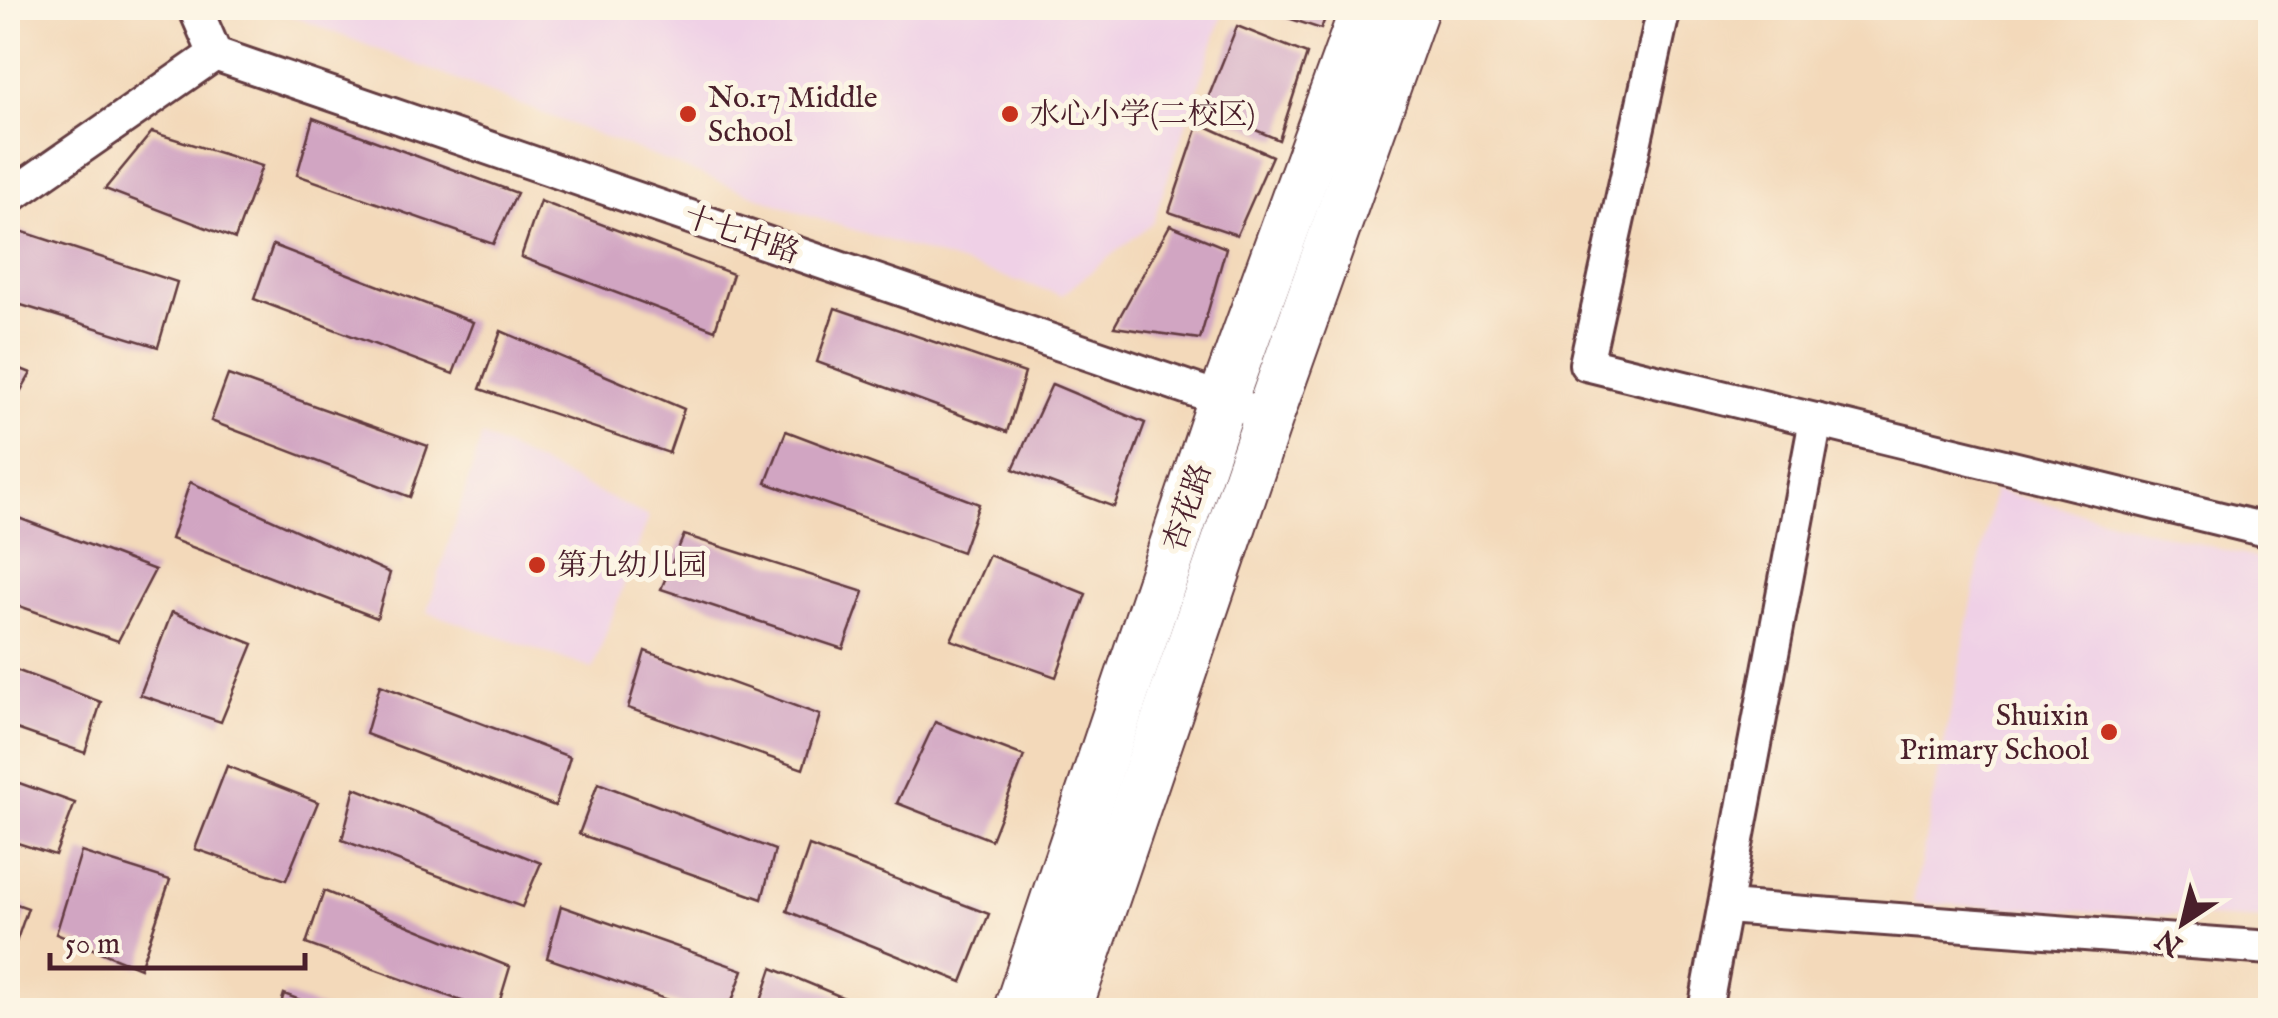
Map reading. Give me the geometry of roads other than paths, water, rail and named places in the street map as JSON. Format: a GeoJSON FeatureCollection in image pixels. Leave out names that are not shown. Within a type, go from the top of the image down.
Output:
{"type":"FeatureCollection","features":[{"type":"Feature","properties":{"kind":"main road","name":"杏花路"},"geometry":{"type":"LineString","coordinates":[[1018,1010],[1223,399],[1366,8]]}},
{"type":"Feature","properties":{"kind":"main road","name":"杏花路"},"geometry":{"type":"LineString","coordinates":[[1067,1010],[1268,416],[1414,8]]}},
{"type":"Feature","properties":{"kind":"street"},"geometry":{"type":"LineString","coordinates":[[8,198],[215,54],[194,8]]}},
{"type":"Feature","properties":{"kind":"street"},"geometry":{"type":"LineString","coordinates":[[1664,8],[1586,364],[2270,532]]}},
{"type":"Feature","properties":{"kind":"street","name":"十七中路"},"geometry":{"type":"LineString","coordinates":[[215,54],[1268,416]]}},
{"type":"Feature","properties":{"kind":"street"},"geometry":{"type":"LineString","coordinates":[[1706,1010],[1816,420]]}},
{"type":"Feature","properties":{"kind":"street"},"geometry":{"type":"LineString","coordinates":[[1726,907],[2270,948]]}},
{"type":"Feature","properties":{"kind":"place","name":"No.17 Middle School"},"geometry":{"type":"Point","coordinates":[688,114]}},
{"type":"Feature","properties":{"kind":"place","name":"水心小学(二校区)"},"geometry":{"type":"Point","coordinates":[1010,114]}},
{"type":"Feature","properties":{"kind":"place","name":"第九幼儿园"},"geometry":{"type":"Point","coordinates":[537,565]}},
{"type":"Feature","properties":{"kind":"place","name":"Shuixin Primary School"},"geometry":{"type":"Point","coordinates":[2109,732]}}]}
